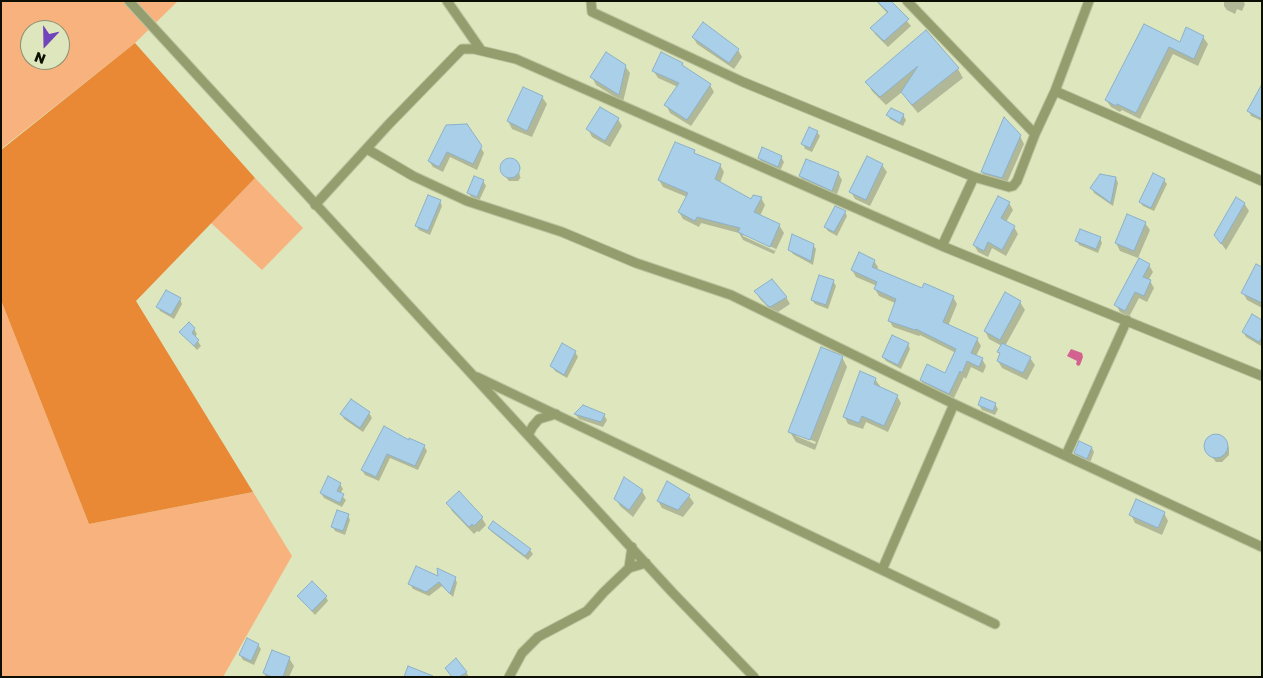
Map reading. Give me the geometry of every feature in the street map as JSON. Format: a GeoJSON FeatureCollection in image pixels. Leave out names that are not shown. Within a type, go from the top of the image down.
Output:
{"type":"FeatureCollection","features":[{"type":"Feature","properties":{"kind":"street"},"geometry":{"type":"LineString","coordinates":[[129,1],[672,592],[754,677]]}},
{"type":"Feature","properties":{"kind":"street"},"geometry":{"type":"LineString","coordinates":[[447,1],[481,50]]}},
{"type":"Feature","properties":{"kind":"street"},"geometry":{"type":"LineString","coordinates":[[591,1],[592,12],[734,78],[974,177],[1009,187],[1013,186],[1017,181],[1035,134],[1055,91],[1089,1]]}},
{"type":"Feature","properties":{"kind":"street"},"geometry":{"type":"LineString","coordinates":[[907,1],[1035,134]]}},
{"type":"Feature","properties":{"kind":"street"},"geometry":{"type":"LineString","coordinates":[[316,205],[366,149],[462,49],[481,50],[516,59],[942,246],[1262,376]]}},
{"type":"Feature","properties":{"kind":"street"},"geometry":{"type":"LineString","coordinates":[[1055,91],[1262,181]]}},
{"type":"Feature","properties":{"kind":"street"},"geometry":{"type":"LineString","coordinates":[[366,149],[413,176],[467,201],[562,232],[636,262],[731,294],[954,404],[1262,547]]}},
{"type":"Feature","properties":{"kind":"street"},"geometry":{"type":"LineString","coordinates":[[942,246],[974,177]]}},
{"type":"Feature","properties":{"kind":"street"},"geometry":{"type":"LineString","coordinates":[[1066,456],[1127,320]]}},
{"type":"Feature","properties":{"kind":"street"},"geometry":{"type":"LineString","coordinates":[[472,375],[995,624]]}},
{"type":"Feature","properties":{"kind":"street"},"geometry":{"type":"LineString","coordinates":[[882,570],[954,404]]}},
{"type":"Feature","properties":{"kind":"street"},"geometry":{"type":"LineString","coordinates":[[528,435],[532,426],[539,419],[556,414]]}},
{"type":"Feature","properties":{"kind":"street"},"geometry":{"type":"LineString","coordinates":[[629,568],[632,547]]}},
{"type":"Feature","properties":{"kind":"street"},"geometry":{"type":"LineString","coordinates":[[509,677],[522,653],[538,637],[587,611],[629,568],[646,563]]}},
{"type":"Feature","properties":{"kind":"shaded area"},"geometry":{"type":"Polygon","coordinates":[[[1,1],[178,1],[135,43],[1,149],[1,1]]]}},
{"type":"Feature","properties":{"kind":"shaded area"},"geometry":{"type":"Polygon","coordinates":[[[135,43],[255,178],[136,301],[253,492],[89,524],[1,300],[1,150],[135,43]]]}},
{"type":"Feature","properties":{"kind":"shaded area"},"geometry":{"type":"Polygon","coordinates":[[[255,178],[303,228],[262,270],[211,223],[255,178]]]}},
{"type":"Feature","properties":{"kind":"shaded area"},"geometry":{"type":"Polygon","coordinates":[[[1,300],[89,524],[253,492],[292,556],[223,677],[1,677],[1,300]]]}},
{"type":"Feature","properties":{"kind":"shaded area"},"geometry":{"type":"Polygon","coordinates":[[[1071,349],[1082,353],[1083,357],[1078,366],[1076,364],[1077,361],[1067,356],[1071,349]]]}},
{"type":"Feature","properties":{"kind":"building"},"geometry":{"type":"Polygon","coordinates":[[[877,1],[891,1],[909,19],[884,41],[870,28],[888,12],[877,1]]]}},
{"type":"Feature","properties":{"kind":"building"},"geometry":{"type":"Polygon","coordinates":[[[703,22],[739,49],[729,63],[692,37],[703,22]]]}},
{"type":"Feature","properties":{"kind":"building"},"geometry":{"type":"Polygon","coordinates":[[[1144,24],[1180,42],[1186,27],[1204,36],[1194,59],[1169,47],[1136,113],[1105,100],[1144,24]]]}},
{"type":"Feature","properties":{"kind":"building"},"geometry":{"type":"Polygon","coordinates":[[[926,30],[959,68],[912,105],[901,92],[918,66],[880,97],[865,82],[926,30]]]}},
{"type":"Feature","properties":{"kind":"building"},"geometry":{"type":"Polygon","coordinates":[[[606,52],[626,65],[619,95],[590,77],[606,52]]]}},
{"type":"Feature","properties":{"kind":"building"},"geometry":{"type":"Polygon","coordinates":[[[661,52],[683,63],[682,65],[711,84],[687,120],[664,105],[679,83],[652,71],[661,52]]]}},
{"type":"Feature","properties":{"kind":"building"},"geometry":{"type":"Polygon","coordinates":[[[1262,84],[1262,119],[1247,111],[1262,84]]]}},
{"type":"Feature","properties":{"kind":"building"},"geometry":{"type":"Polygon","coordinates":[[[523,87],[543,96],[527,131],[507,121],[523,87]]]}},
{"type":"Feature","properties":{"kind":"building"},"geometry":{"type":"Polygon","coordinates":[[[600,107],[619,118],[605,141],[586,129],[600,107]]]}},
{"type":"Feature","properties":{"kind":"building"},"geometry":{"type":"Polygon","coordinates":[[[891,108],[904,114],[900,123],[886,115],[891,108]]]}},
{"type":"Feature","properties":{"kind":"building"},"geometry":{"type":"Polygon","coordinates":[[[1004,117],[1021,135],[1002,178],[981,172],[1004,117]]]}},
{"type":"Feature","properties":{"kind":"building"},"geometry":{"type":"Polygon","coordinates":[[[467,124],[482,146],[473,164],[447,152],[439,167],[428,161],[446,125],[467,124]]]}},
{"type":"Feature","properties":{"kind":"building"},"geometry":{"type":"Polygon","coordinates":[[[809,127],[818,131],[810,148],[801,144],[809,127]]]}},
{"type":"Feature","properties":{"kind":"building"},"geometry":{"type":"Polygon","coordinates":[[[675,142],[695,150],[694,153],[721,164],[715,179],[751,199],[753,195],[762,197],[754,212],[780,224],[770,247],[738,232],[740,228],[697,217],[695,221],[678,212],[688,193],[658,180],[675,142]]]}},
{"type":"Feature","properties":{"kind":"building"},"geometry":{"type":"Polygon","coordinates":[[[762,147],[782,156],[778,167],[758,158],[762,147]]]}},
{"type":"Feature","properties":{"kind":"building"},"geometry":{"type":"Polygon","coordinates":[[[867,156],[883,164],[866,200],[849,192],[867,156]]]}},
{"type":"Feature","properties":{"kind":"building"},"geometry":{"type":"Polygon","coordinates":[[[506,158],[514,158],[520,164],[520,172],[514,178],[506,178],[500,172],[500,164],[506,158]]]}},
{"type":"Feature","properties":{"kind":"building"},"geometry":{"type":"Polygon","coordinates":[[[806,159],[839,172],[832,191],[799,176],[806,159]]]}},
{"type":"Feature","properties":{"kind":"building"},"geometry":{"type":"Polygon","coordinates":[[[1153,173],[1165,179],[1151,208],[1139,202],[1153,173]]]}},
{"type":"Feature","properties":{"kind":"building"},"geometry":{"type":"Polygon","coordinates":[[[1100,174],[1116,177],[1111,203],[1090,188],[1100,174]]]}},
{"type":"Feature","properties":{"kind":"building"},"geometry":{"type":"Polygon","coordinates":[[[474,176],[484,180],[477,197],[467,193],[474,176]]]}},
{"type":"Feature","properties":{"kind":"building"},"geometry":{"type":"Polygon","coordinates":[[[428,195],[441,200],[428,231],[415,226],[428,195]]]}},
{"type":"Feature","properties":{"kind":"building"},"geometry":{"type":"Polygon","coordinates":[[[998,196],[1010,202],[1001,218],[1015,226],[1002,250],[988,242],[984,251],[973,245],[998,196]]]}},
{"type":"Feature","properties":{"kind":"building"},"geometry":{"type":"Polygon","coordinates":[[[1236,197],[1245,203],[1221,244],[1214,235],[1236,197]]]}},
{"type":"Feature","properties":{"kind":"building"},"geometry":{"type":"Polygon","coordinates":[[[835,206],[846,211],[834,232],[824,227],[835,206]]]}},
{"type":"Feature","properties":{"kind":"building"},"geometry":{"type":"Polygon","coordinates":[[[1127,214],[1146,222],[1134,251],[1115,243],[1127,214]]]}},
{"type":"Feature","properties":{"kind":"building"},"geometry":{"type":"Polygon","coordinates":[[[1080,229],[1101,237],[1096,249],[1075,241],[1080,229]]]}},
{"type":"Feature","properties":{"kind":"building"},"geometry":{"type":"Polygon","coordinates":[[[792,234],[814,244],[811,261],[788,250],[792,234]]]}},
{"type":"Feature","properties":{"kind":"building"},"geometry":{"type":"Polygon","coordinates":[[[859,252],[875,260],[872,267],[922,288],[924,283],[954,296],[943,322],[978,338],[971,353],[983,358],[979,367],[967,361],[949,394],[920,380],[927,364],[945,373],[956,349],[916,329],[888,321],[896,299],[874,289],[877,282],[851,270],[859,252]]]}},
{"type":"Feature","properties":{"kind":"building"},"geometry":{"type":"Polygon","coordinates":[[[1139,258],[1150,264],[1143,277],[1151,280],[1144,296],[1135,292],[1125,311],[1114,305],[1139,258]]]}},
{"type":"Feature","properties":{"kind":"building"},"geometry":{"type":"Polygon","coordinates":[[[1256,264],[1262,267],[1262,303],[1241,293],[1256,264]]]}},
{"type":"Feature","properties":{"kind":"building"},"geometry":{"type":"Polygon","coordinates":[[[819,275],[834,280],[826,305],[811,300],[819,275]]]}},
{"type":"Feature","properties":{"kind":"building"},"geometry":{"type":"Polygon","coordinates":[[[772,279],[787,297],[770,307],[754,291],[772,279]]]}},
{"type":"Feature","properties":{"kind":"building"},"geometry":{"type":"Polygon","coordinates":[[[166,290],[181,298],[171,315],[156,307],[166,290]]]}},
{"type":"Feature","properties":{"kind":"building"},"geometry":{"type":"Polygon","coordinates":[[[1005,292],[1021,301],[1000,340],[984,331],[1005,292]]]}},
{"type":"Feature","properties":{"kind":"building"},"geometry":{"type":"Polygon","coordinates":[[[1252,314],[1262,320],[1262,337],[1259,342],[1242,332],[1252,314]]]}},
{"type":"Feature","properties":{"kind":"building"},"geometry":{"type":"Polygon","coordinates":[[[189,322],[195,328],[192,333],[199,340],[194,346],[179,332],[189,322]]]}},
{"type":"Feature","properties":{"kind":"building"},"geometry":{"type":"Polygon","coordinates":[[[892,335],[909,343],[898,365],[882,357],[892,335]]]}},
{"type":"Feature","properties":{"kind":"building"},"geometry":{"type":"Polygon","coordinates":[[[562,343],[576,351],[564,375],[550,366],[562,343]]]}},
{"type":"Feature","properties":{"kind":"building"},"geometry":{"type":"Polygon","coordinates":[[[1002,343],[1031,357],[1023,373],[997,361],[1000,353],[997,352],[1002,343]]]}},
{"type":"Feature","properties":{"kind":"building"},"geometry":{"type":"Polygon","coordinates":[[[821,347],[843,356],[810,440],[788,432],[821,347]]]}},
{"type":"Feature","properties":{"kind":"building"},"geometry":{"type":"Polygon","coordinates":[[[860,371],[876,378],[874,384],[898,395],[884,426],[862,416],[859,423],[843,417],[860,371]]]}},
{"type":"Feature","properties":{"kind":"building"},"geometry":{"type":"Polygon","coordinates":[[[981,397],[996,403],[993,411],[978,405],[981,397]]]}},
{"type":"Feature","properties":{"kind":"building"},"geometry":{"type":"Polygon","coordinates":[[[351,399],[370,412],[360,428],[340,414],[351,399]]]}},
{"type":"Feature","properties":{"kind":"building"},"geometry":{"type":"Polygon","coordinates":[[[583,405],[605,414],[601,422],[574,414],[583,405]]]}},
{"type":"Feature","properties":{"kind":"building"},"geometry":{"type":"Polygon","coordinates":[[[384,426],[409,440],[409,438],[425,445],[415,466],[387,454],[376,477],[361,470],[384,426]]]}},
{"type":"Feature","properties":{"kind":"building"},"geometry":{"type":"Polygon","coordinates":[[[1216,434],[1224,438],[1228,446],[1224,454],[1216,458],[1208,454],[1204,446],[1208,438],[1216,434]]]}},
{"type":"Feature","properties":{"kind":"building"},"geometry":{"type":"Polygon","coordinates":[[[1079,441],[1092,447],[1087,459],[1074,453],[1079,441]]]}},
{"type":"Feature","properties":{"kind":"building"},"geometry":{"type":"Polygon","coordinates":[[[328,476],[341,483],[337,491],[344,494],[340,503],[320,493],[328,476]]]}},
{"type":"Feature","properties":{"kind":"building"},"geometry":{"type":"Polygon","coordinates":[[[624,477],[643,490],[629,510],[614,499],[624,477]]]}},
{"type":"Feature","properties":{"kind":"building"},"geometry":{"type":"Polygon","coordinates":[[[667,481],[690,495],[678,510],[657,501],[667,481]]]}},
{"type":"Feature","properties":{"kind":"building"},"geometry":{"type":"Polygon","coordinates":[[[459,491],[483,517],[474,526],[472,524],[469,527],[446,503],[459,491]]]}},
{"type":"Feature","properties":{"kind":"building"},"geometry":{"type":"Polygon","coordinates":[[[1136,499],[1165,512],[1158,528],[1129,515],[1136,499]]]}},
{"type":"Feature","properties":{"kind":"building"},"geometry":{"type":"Polygon","coordinates":[[[337,510],[349,514],[343,531],[331,527],[337,510]]]}},
{"type":"Feature","properties":{"kind":"building"},"geometry":{"type":"Polygon","coordinates":[[[493,521],[531,549],[525,556],[488,528],[493,521]]]}},
{"type":"Feature","properties":{"kind":"building"},"geometry":{"type":"Polygon","coordinates":[[[416,566],[438,576],[437,568],[456,577],[450,594],[439,582],[426,592],[408,584],[416,566]]]}},
{"type":"Feature","properties":{"kind":"building"},"geometry":{"type":"Polygon","coordinates":[[[312,581],[327,596],[312,611],[297,596],[312,581]]]}},
{"type":"Feature","properties":{"kind":"building"},"geometry":{"type":"Polygon","coordinates":[[[247,638],[259,644],[251,661],[239,655],[247,638]]]}},
{"type":"Feature","properties":{"kind":"building"},"geometry":{"type":"Polygon","coordinates":[[[272,650],[290,657],[283,677],[272,677],[263,673],[272,650]]]}},
{"type":"Feature","properties":{"kind":"building"},"geometry":{"type":"Polygon","coordinates":[[[456,658],[467,672],[459,677],[452,677],[445,668],[456,658]]]}},
{"type":"Feature","properties":{"kind":"building"},"geometry":{"type":"Polygon","coordinates":[[[408,666],[433,676],[433,677],[404,677],[408,666]]]}}]}
